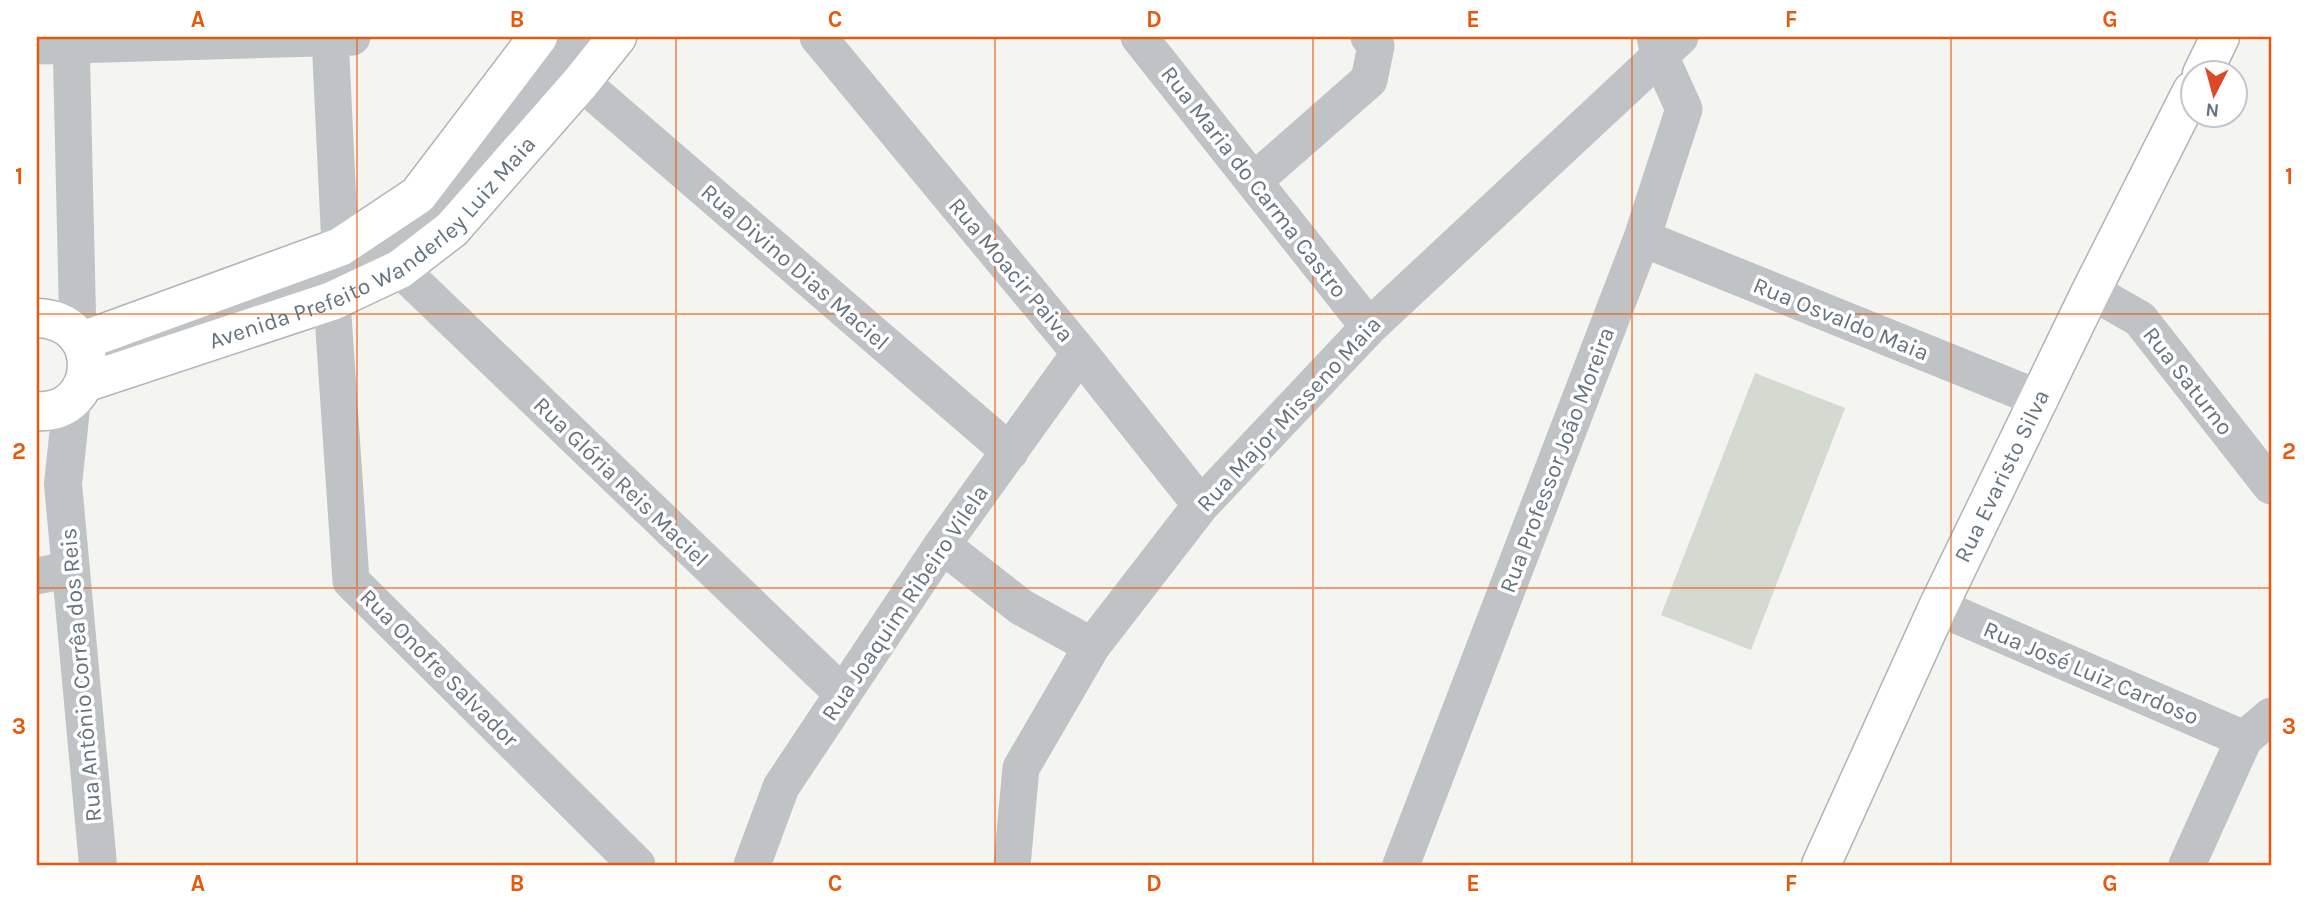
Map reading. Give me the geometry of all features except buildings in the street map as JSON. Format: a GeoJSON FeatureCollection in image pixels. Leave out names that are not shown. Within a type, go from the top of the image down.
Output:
{"type":"FeatureCollection","features":[{"type":"Feature","properties":{"kind":"main road","name":"Avenida Prefeito Wanderley Luiz Maia"},"geometry":{"type":"LineString","coordinates":[[73,371],[340,247],[418,195],[538,37]]}},
{"type":"Feature","properties":{"kind":"main road","name":"Avenida Prefeito Wanderley Luiz Maia"},"geometry":{"type":"LineString","coordinates":[[73,371],[332,300],[400,269],[452,229],[617,37]]}},
{"type":"Feature","properties":{"kind":"main road"},"geometry":{"type":"LineString","coordinates":[[2209,60],[2220,37]]}},
{"type":"Feature","properties":{"kind":"main road","name":"Rua Evaristo Silva"},"geometry":{"type":"LineString","coordinates":[[1821,865],[1937,607],[2091,291],[2178,121]]}},
{"type":"Feature","properties":{"kind":"main road"},"geometry":{"type":"LineString","coordinates":[[37,318],[50,318],[66,324],[73,371]]}},
{"type":"Feature","properties":{"kind":"street"},"geometry":{"type":"LineString","coordinates":[[60,43],[337,37],[340,247]]}},
{"type":"Feature","properties":{"kind":"street"},"geometry":{"type":"LineString","coordinates":[[73,371],[360,265],[465,179],[577,37]]}},
{"type":"Feature","properties":{"kind":"street","name":"Rua Moacir Paiva"},"geometry":{"type":"LineString","coordinates":[[818,37],[1080,353],[1201,505]]}},
{"type":"Feature","properties":{"kind":"street","name":"Rua Maria do Carma Castro"},"geometry":{"type":"LineString","coordinates":[[1139,37],[1369,327]]}},
{"type":"Feature","properties":{"kind":"street"},"geometry":{"type":"LineString","coordinates":[[1254,181],[1369,80],[1376,46],[1369,37]]}},
{"type":"Feature","properties":{"kind":"street","name":"Rua Antônio Corrêa dos Reis"},"geometry":{"type":"LineString","coordinates":[[60,43],[73,371],[54,572],[97,865]]}},
{"type":"Feature","properties":{"kind":"street","name":"Rua Professor João Moreira"},"geometry":{"type":"LineString","coordinates":[[1401,865],[1642,239],[1684,109],[1665,43]]}},
{"type":"Feature","properties":{"kind":"street","name":"Rua Major Misseno Maia"},"geometry":{"type":"LineString","coordinates":[[1012,865],[1021,768],[1092,646],[1201,505],[1369,327],[1665,43]]}},
{"type":"Feature","properties":{"kind":"street","name":"Rua Divino Dias Maciel"},"geometry":{"type":"LineString","coordinates":[[581,82],[1010,452]]}},
{"type":"Feature","properties":{"kind":"street","name":"Rua Osvaldo Maia"},"geometry":{"type":"LineString","coordinates":[[1642,239],[2040,399]]}},
{"type":"Feature","properties":{"kind":"street","name":"Rua Glória Reis Maciel"},"geometry":{"type":"LineString","coordinates":[[400,269],[843,694]]}},
{"type":"Feature","properties":{"kind":"street","name":"Rua Saturno"},"geometry":{"type":"LineString","coordinates":[[2091,291],[2140,320],[2271,486]]}},
{"type":"Feature","properties":{"kind":"street","name":"Rua Onofre Salvador"},"geometry":{"type":"LineString","coordinates":[[332,300],[351,581],[637,865]]}},
{"type":"Feature","properties":{"kind":"street","name":"Rua Joaquim Ribeiro Vilela"},"geometry":{"type":"LineString","coordinates":[[752,865],[781,788],[942,545],[1080,353]]}},
{"type":"Feature","properties":{"kind":"street","name":"Rua Antônio Corrêa dos Reis"},"geometry":{"type":"LineString","coordinates":[[37,425],[63,484]]}},
{"type":"Feature","properties":{"kind":"street"},"geometry":{"type":"LineString","coordinates":[[942,545],[1021,607],[1092,646]]}},
{"type":"Feature","properties":{"kind":"street","name":"Rua José Luiz Cardoso"},"geometry":{"type":"LineString","coordinates":[[1937,607],[2258,727]]}},
{"type":"Feature","properties":{"kind":"street"},"geometry":{"type":"LineString","coordinates":[[2187,865],[2258,727]]}},
{"type":"Feature","properties":{"kind":"shaded area"},"geometry":{"type":"Polygon","coordinates":[[[1755,373],[1845,408],[1751,650],[1661,615],[1755,373]]]}}]}
